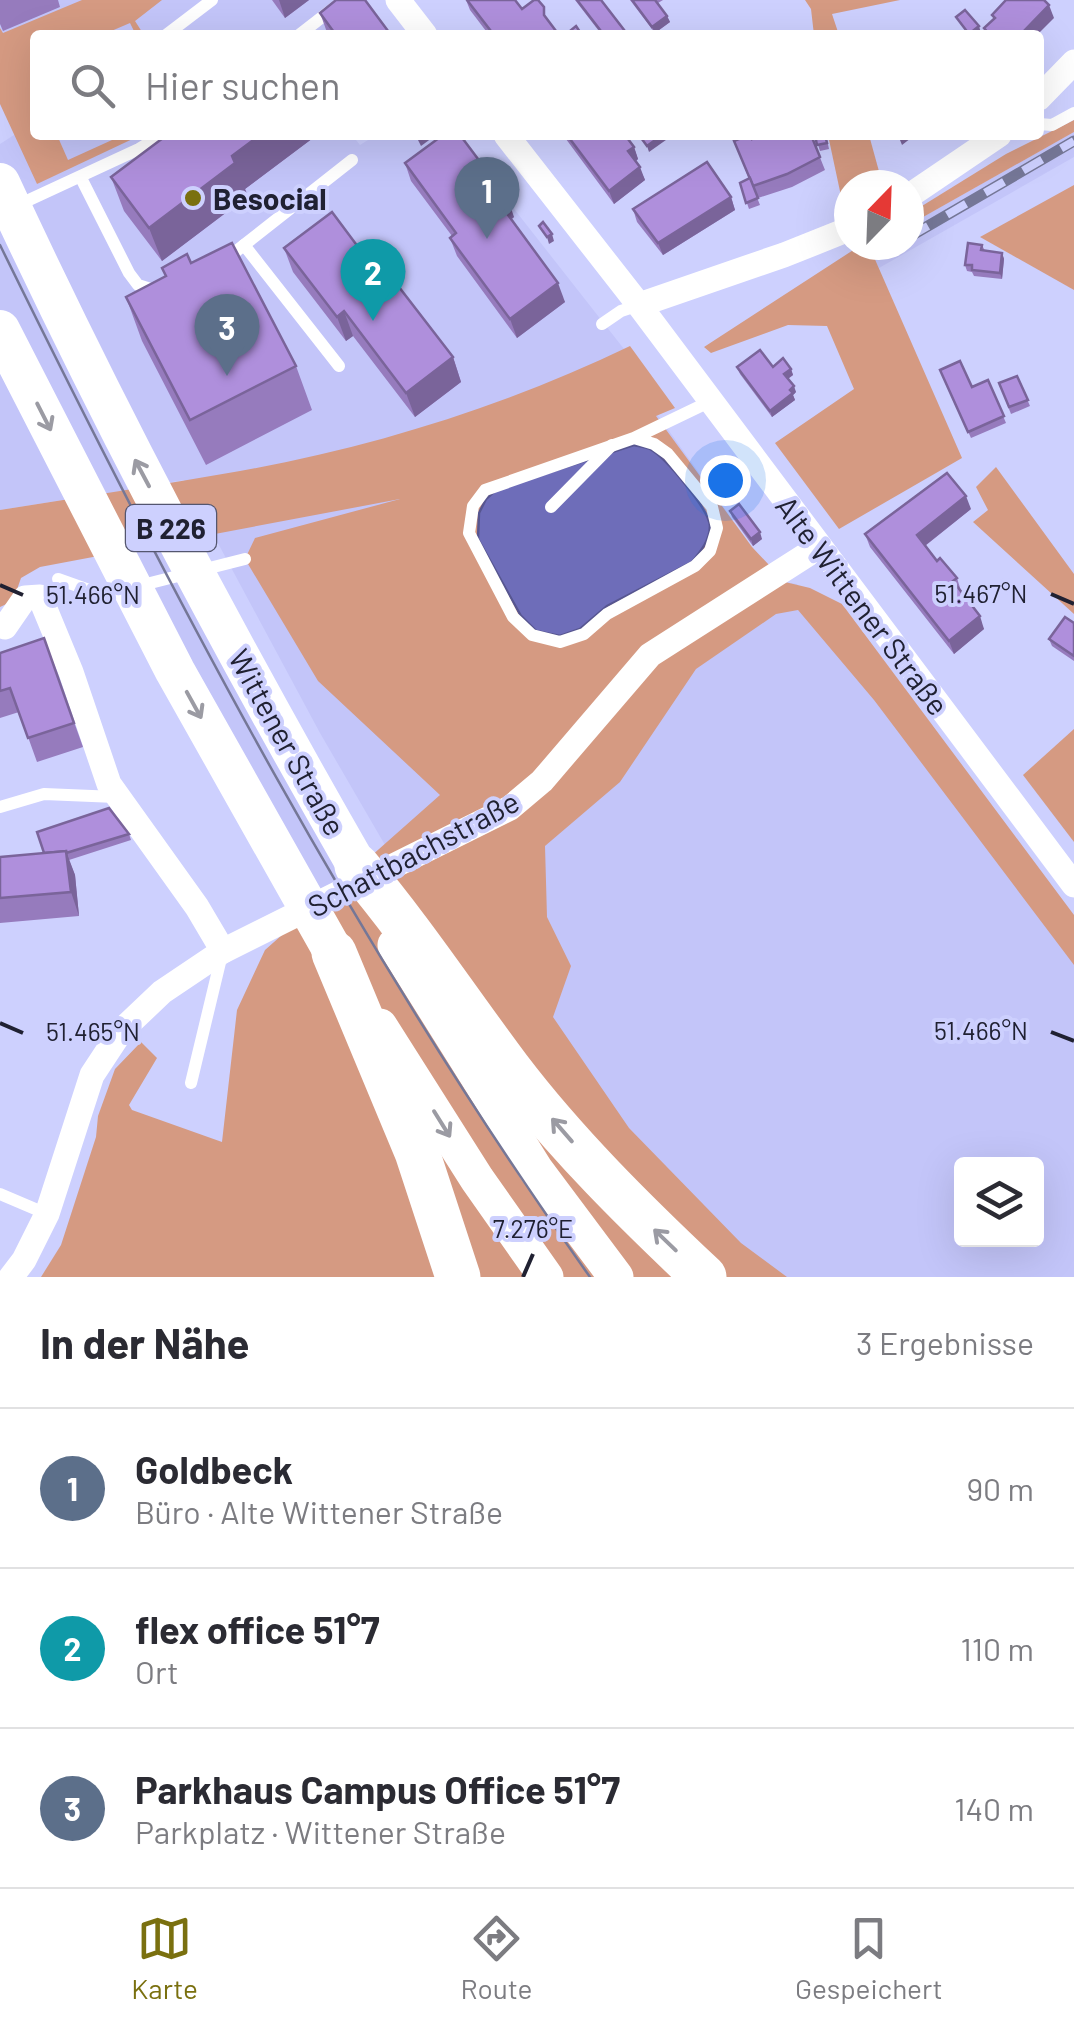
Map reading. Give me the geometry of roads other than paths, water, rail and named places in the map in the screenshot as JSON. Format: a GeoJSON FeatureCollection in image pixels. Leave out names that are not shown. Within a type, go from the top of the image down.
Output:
{"type":"FeatureCollection","features":[{"type":"Feature","properties":{"kind":"highway"},"geometry":{"type":"LineString","coordinates":[[357,866],[392,921],[512,1072],[627,1204],[704,1277]]}},
{"type":"Feature","properties":{"kind":"highway"},"geometry":{"type":"LineString","coordinates":[[334,953],[417,1152],[458,1277]]}},
{"type":"Feature","properties":{"kind":"main road","name":"Wittener Straße"},"geometry":{"type":"LineString","coordinates":[[0,183],[142,472],[357,866]]}},
{"type":"Feature","properties":{"kind":"main road","name":"B 226"},"geometry":{"type":"LineString","coordinates":[[0,330],[174,670],[334,953]]}},
{"type":"Feature","properties":{"kind":"main road"},"geometry":{"type":"LineString","coordinates":[[392,921],[536,1170],[616,1277]]}},
{"type":"Feature","properties":{"kind":"main road"},"geometry":{"type":"LineString","coordinates":[[334,953],[477,1180],[546,1277]]}},
{"type":"Feature","properties":{"kind":"street"},"geometry":{"type":"LineString","coordinates":[[398,0],[421,30]]}},
{"type":"Feature","properties":{"kind":"street"},"geometry":{"type":"LineString","coordinates":[[1044,93],[1074,62]]}},
{"type":"Feature","properties":{"kind":"street","name":"Alte Wittener Straße"},"geometry":{"type":"LineString","coordinates":[[510,140],[639,305],[1074,885]]}},
{"type":"Feature","properties":{"kind":"street"},"geometry":{"type":"LineString","coordinates":[[924,186],[992,140]]}},
{"type":"Feature","properties":{"kind":"street"},"geometry":{"type":"LineString","coordinates":[[639,305],[834,235]]}},
{"type":"Feature","properties":{"kind":"street","name":"Schattbachstraße"},"geometry":{"type":"LineString","coordinates":[[12,1277],[48,1214],[92,1075],[121,1032],[162,992],[222,951],[510,808],[542,781],[650,656],[819,547]]}},
{"type":"Feature","properties":{"kind":"street"},"geometry":{"type":"LineString","coordinates":[[5,627],[26,598],[40,596],[110,784],[197,907],[222,951]]}},
{"type":"Feature","properties":{"kind":"lane"},"geometry":{"type":"LineString","coordinates":[[176,30],[212,0]]}},
{"type":"Feature","properties":{"kind":"lane"},"geometry":{"type":"LineString","coordinates":[[305,30],[344,0]]}},
{"type":"Feature","properties":{"kind":"lane"},"geometry":{"type":"LineString","coordinates":[[1044,124],[1052,125],[1074,114]]}},
{"type":"Feature","properties":{"kind":"lane"},"geometry":{"type":"LineString","coordinates":[[0,213],[81,178],[153,140]]}},
{"type":"Feature","properties":{"kind":"lane"},"geometry":{"type":"LineString","coordinates":[[212,267],[352,160]]}},
{"type":"Feature","properties":{"kind":"lane"},"geometry":{"type":"LineString","coordinates":[[81,178],[138,286],[156,292],[171,286]]}},
{"type":"Feature","properties":{"kind":"lane"},"geometry":{"type":"LineString","coordinates":[[244,245],[339,366]]}},
{"type":"Feature","properties":{"kind":"lane"},"geometry":{"type":"LineString","coordinates":[[156,292],[164,309]]}},
{"type":"Feature","properties":{"kind":"lane"},"geometry":{"type":"LineString","coordinates":[[602,324],[639,305]]}},
{"type":"Feature","properties":{"kind":"lane"},"geometry":{"type":"LineString","coordinates":[[634,438],[654,444],[668,454],[712,507],[717,528],[710,551],[695,566],[606,614],[584,634],[560,642],[532,635],[513,617],[469,533],[473,506],[485,490],[634,438],[711,401]]}},
{"type":"Feature","properties":{"kind":"lane"},"geometry":{"type":"LineString","coordinates":[[551,507],[615,443]]}},
{"type":"Feature","properties":{"kind":"lane"},"geometry":{"type":"LineString","coordinates":[[58,578],[104,595],[245,559]]}},
{"type":"Feature","properties":{"kind":"lane"},"geometry":{"type":"LineString","coordinates":[[0,807],[44,794],[119,797]]}},
{"type":"Feature","properties":{"kind":"lane"},"geometry":{"type":"LineString","coordinates":[[191,1083],[222,951]]}},
{"type":"Feature","properties":{"kind":"lane"},"geometry":{"type":"LineString","coordinates":[[0,1194],[48,1214]]}},
{"type":"Feature","properties":{"kind":"tram line"},"geometry":{"type":"LineString","coordinates":[[0,245],[202,643],[348,903],[425,1030],[590,1277]]}},
{"type":"Feature","properties":{"kind":"railway"},"geometry":{"type":"LineString","coordinates":[[924,228],[1074,141]]}},
{"type":"Feature","properties":{"kind":"place","name":"Besocial"},"geometry":{"type":"Point","coordinates":[193,198]}},
{"type":"Feature","properties":{"kind":"place","name":"Goldbeck"},"geometry":{"type":"Point","coordinates":[487,239]}},
{"type":"Feature","properties":{"kind":"place","name":"flex office 51°7"},"geometry":{"type":"Point","coordinates":[373,321]}},
{"type":"Feature","properties":{"kind":"place","name":"Parkhaus Campus Office 51°7"},"geometry":{"type":"Point","coordinates":[227,376]}}]}
